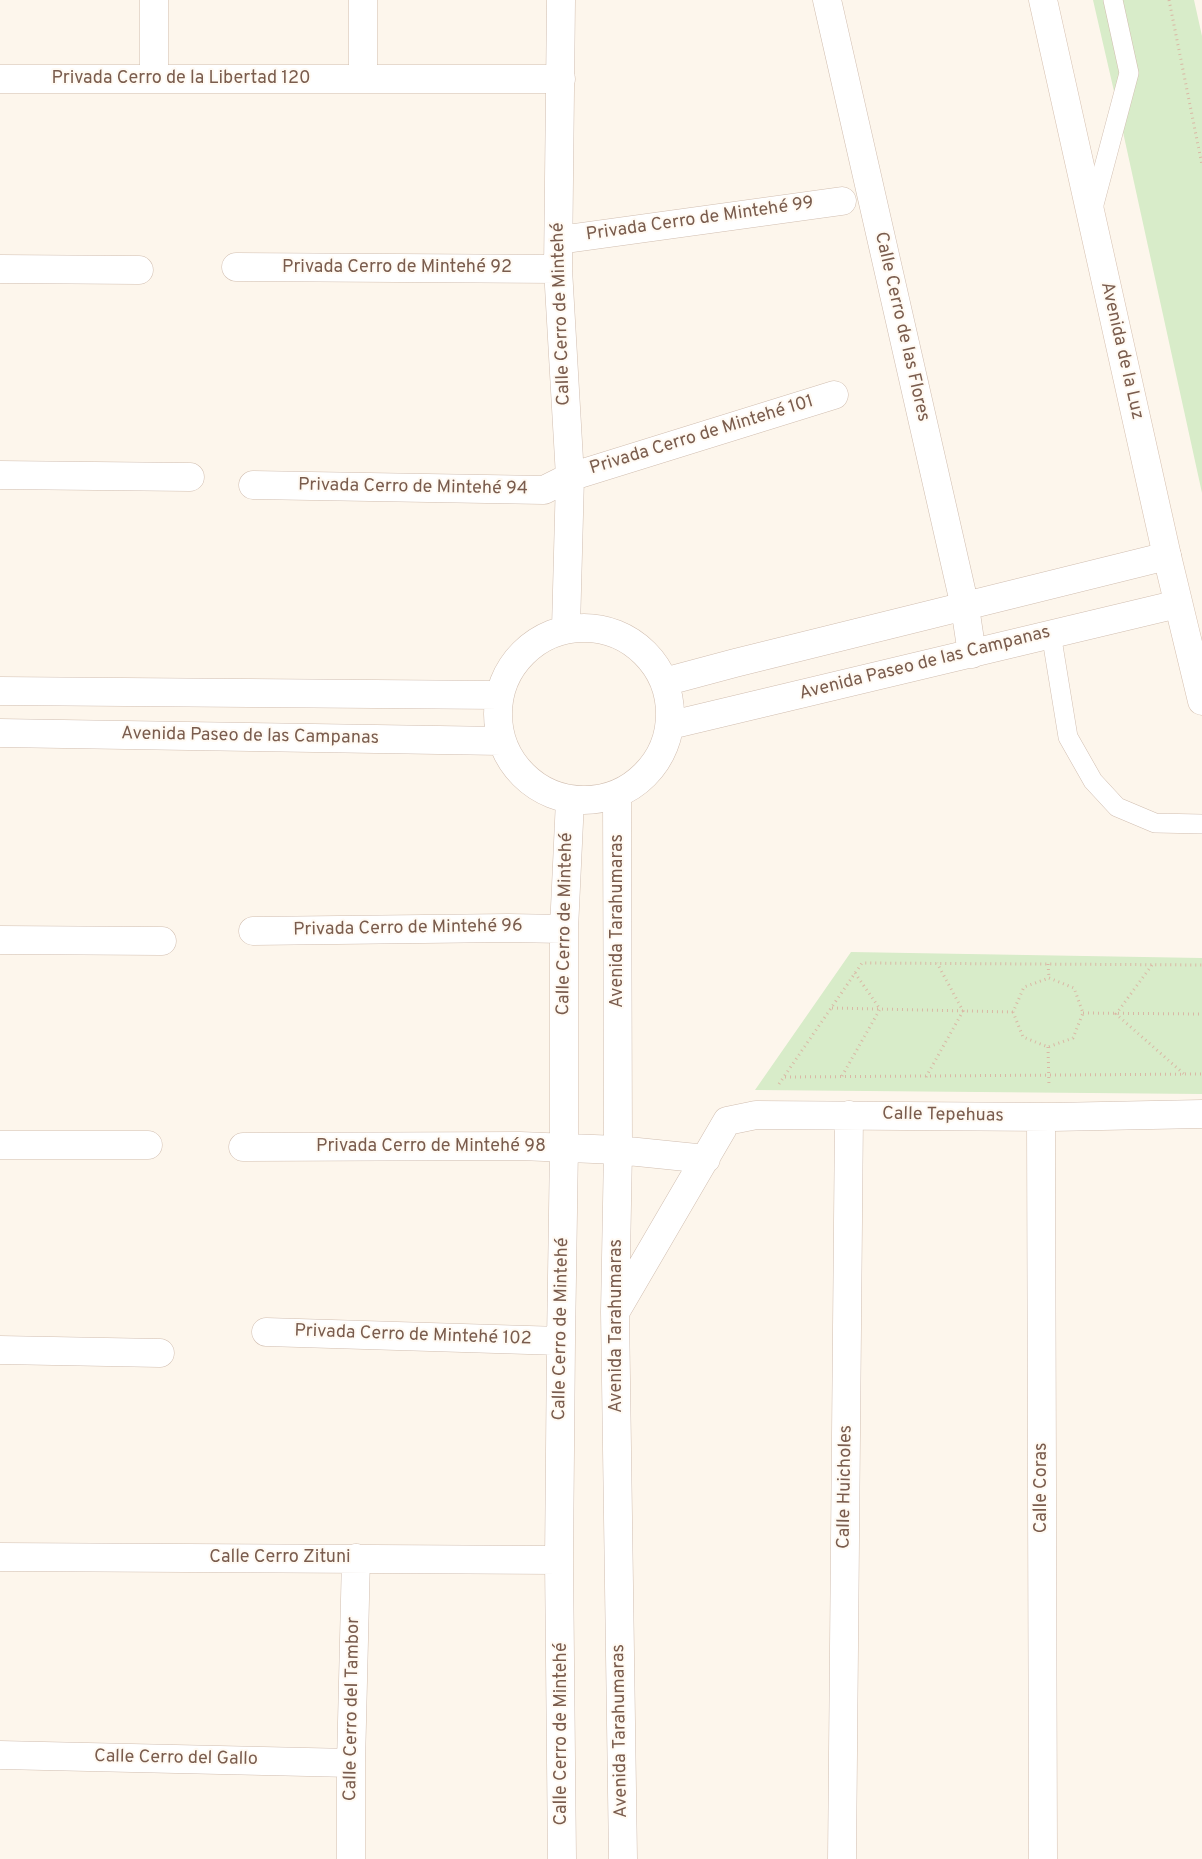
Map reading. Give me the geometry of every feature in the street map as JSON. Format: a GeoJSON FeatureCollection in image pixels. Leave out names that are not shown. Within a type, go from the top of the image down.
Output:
{"type":"FeatureCollection","features":[{"type":"Feature","properties":{"kind":"street"},"geometry":{"type":"LineString","coordinates":[[154,0],[154,78]]}},
{"type":"Feature","properties":{"kind":"street"},"geometry":{"type":"LineString","coordinates":[[363,0],[363,78]]}},
{"type":"Feature","properties":{"kind":"street","name":"Calle Cerro de Mintehé"},"geometry":{"type":"LineString","coordinates":[[561,0],[558,269],[570,477],[566,628]]}},
{"type":"Feature","properties":{"kind":"street","name":"Calle Cerro de las Flores"},"geometry":{"type":"LineString","coordinates":[[827,0],[965,607],[972,654]]}},
{"type":"Feature","properties":{"kind":"street","name":"Avenida de la Luz"},"geometry":{"type":"LineString","coordinates":[[1043,0],[1167,556],[1202,701]]}},
{"type":"Feature","properties":{"kind":"street","name":"Privada Cerro de la Libertad 120"},"geometry":{"type":"LineString","coordinates":[[0,79],[561,79]]}},
{"type":"Feature","properties":{"kind":"street","name":"Privada Cerro de Mintehé 99"},"geometry":{"type":"LineString","coordinates":[[558,240],[842,201]]}},
{"type":"Feature","properties":{"kind":"street","name":"Privada Cerro de Mintehé 92"},"geometry":{"type":"LineString","coordinates":[[236,266],[558,269]]}},
{"type":"Feature","properties":{"kind":"street"},"geometry":{"type":"LineString","coordinates":[[0,269],[139,270]]}},
{"type":"Feature","properties":{"kind":"street","name":"Privada Cerro de Mintehé 101"},"geometry":{"type":"LineString","coordinates":[[570,477],[834,395]]}},
{"type":"Feature","properties":{"kind":"street"},"geometry":{"type":"LineString","coordinates":[[0,475],[190,477]]}},
{"type":"Feature","properties":{"kind":"street","name":"Privada Cerro de Mintehé 94"},"geometry":{"type":"LineString","coordinates":[[253,485],[544,490],[570,477]]}},
{"type":"Feature","properties":{"kind":"street"},"geometry":{"type":"LineString","coordinates":[[664,682],[1167,556]]}},
{"type":"Feature","properties":{"kind":"street","name":"Avenida Paseo de las Campanas"},"geometry":{"type":"LineString","coordinates":[[671,725],[1178,604]]}},
{"type":"Feature","properties":{"kind":"street"},"geometry":{"type":"LineString","coordinates":[[566,628],[605,630],[639,647],[664,682],[671,725],[655,762],[639,781],[617,794],[570,800],[543,791],[517,770],[501,741],[499,695],[512,664],[536,641],[566,628]]}},
{"type":"Feature","properties":{"kind":"street"},"geometry":{"type":"LineString","coordinates":[[0,691],[499,695]]}},
{"type":"Feature","properties":{"kind":"street","name":"Avenida Paseo de las Campanas"},"geometry":{"type":"LineString","coordinates":[[0,733],[501,741]]}},
{"type":"Feature","properties":{"kind":"street","name":"Avenida Tarahumaras"},"geometry":{"type":"LineString","coordinates":[[617,794],[618,1150],[616,1312],[623,1859]]}},
{"type":"Feature","properties":{"kind":"street","name":"Calle Cerro de Mintehé"},"geometry":{"type":"LineString","coordinates":[[562,1859],[560,1560],[564,929],[570,800]]}},
{"type":"Feature","properties":{"kind":"street","name":"Privada Cerro de Mintehé 96"},"geometry":{"type":"LineString","coordinates":[[253,931],[564,929]]}},
{"type":"Feature","properties":{"kind":"street"},"geometry":{"type":"LineString","coordinates":[[0,940],[162,941]]}},
{"type":"Feature","properties":{"kind":"street","name":"Calle Tepehuas"},"geometry":{"type":"LineString","coordinates":[[616,1312],[727,1121],[756,1115],[1047,1117],[1202,1114]]}},
{"type":"Feature","properties":{"kind":"street","name":"Calle Huicholes"},"geometry":{"type":"LineString","coordinates":[[842,1859],[849,1115]]}},
{"type":"Feature","properties":{"kind":"street","name":"Calle Coras"},"geometry":{"type":"LineString","coordinates":[[1044,1859],[1047,1117]]}},
{"type":"Feature","properties":{"kind":"street"},"geometry":{"type":"LineString","coordinates":[[0,1145],[148,1145]]}},
{"type":"Feature","properties":{"kind":"street","name":"Privada Cerro de Mintehé 98"},"geometry":{"type":"LineString","coordinates":[[243,1147],[520,1146],[618,1150]]}},
{"type":"Feature","properties":{"kind":"street"},"geometry":{"type":"LineString","coordinates":[[618,1150],[706,1159]]}},
{"type":"Feature","properties":{"kind":"street","name":"Privada Cerro de Mintehé 102"},"geometry":{"type":"LineString","coordinates":[[266,1332],[561,1341]]}},
{"type":"Feature","properties":{"kind":"street"},"geometry":{"type":"LineString","coordinates":[[0,1350],[160,1353]]}},
{"type":"Feature","properties":{"kind":"street","name":"Calle Cerro Zituni"},"geometry":{"type":"LineString","coordinates":[[0,1557],[560,1560]]}},
{"type":"Feature","properties":{"kind":"street","name":"Calle Cerro del Tambor"},"geometry":{"type":"LineString","coordinates":[[351,1859],[351,1763],[356,1558]]}},
{"type":"Feature","properties":{"kind":"street","name":"Calle Cerro del Gallo"},"geometry":{"type":"LineString","coordinates":[[0,1755],[351,1763]]}},
{"type":"Feature","properties":{"kind":"lane"},"geometry":{"type":"LineString","coordinates":[[1091,217],[1129,74],[1113,0]]}},
{"type":"Feature","properties":{"kind":"lane"},"geometry":{"type":"LineString","coordinates":[[1052,633],[1068,737],[1093,781],[1117,807],[1155,823],[1202,824]]}},
{"type":"Feature","properties":{"kind":"path"},"geometry":{"type":"LineString","coordinates":[[1169,0],[1202,165]]}},
{"type":"Feature","properties":{"kind":"path"},"geometry":{"type":"LineString","coordinates":[[756,1115],[862,963],[1202,965]]}},
{"type":"Feature","properties":{"kind":"path"},"geometry":{"type":"LineString","coordinates":[[937,963],[963,1011]]}},
{"type":"Feature","properties":{"kind":"path"},"geometry":{"type":"LineString","coordinates":[[1048,964],[1049,978]]}},
{"type":"Feature","properties":{"kind":"path"},"geometry":{"type":"LineString","coordinates":[[1116,1014],[1152,965]]}},
{"type":"Feature","properties":{"kind":"path"},"geometry":{"type":"LineString","coordinates":[[855,972],[880,1009]]}},
{"type":"Feature","properties":{"kind":"path"},"geometry":{"type":"LineString","coordinates":[[1049,978],[1074,988],[1083,1013],[1073,1038],[1048,1047],[1023,1037],[1013,1012],[1024,987],[1049,978]]}},
{"type":"Feature","properties":{"kind":"path"},"geometry":{"type":"LineString","coordinates":[[831,1008],[1013,1012]]}},
{"type":"Feature","properties":{"kind":"path"},"geometry":{"type":"LineString","coordinates":[[841,1076],[880,1009]]}},
{"type":"Feature","properties":{"kind":"path"},"geometry":{"type":"LineString","coordinates":[[926,1077],[963,1011]]}},
{"type":"Feature","properties":{"kind":"path"},"geometry":{"type":"LineString","coordinates":[[1083,1013],[1202,1014]]}},
{"type":"Feature","properties":{"kind":"path"},"geometry":{"type":"LineString","coordinates":[[1116,1014],[1184,1074]]}},
{"type":"Feature","properties":{"kind":"path"},"geometry":{"type":"LineString","coordinates":[[1047,1117],[1048,1047]]}},
{"type":"Feature","properties":{"kind":"path"},"geometry":{"type":"LineString","coordinates":[[784,1077],[1202,1074]]}},
{"type":"Feature","properties":{"kind":"green space"},"geometry":{"type":"Polygon","coordinates":[[[1093,0],[1194,0],[1202,36],[1202,493],[1116,100],[1093,0]]]}},
{"type":"Feature","properties":{"kind":"green space"},"geometry":{"type":"Polygon","coordinates":[[[851,952],[1202,958],[1202,1094],[755,1090],[851,952]]]}}]}
